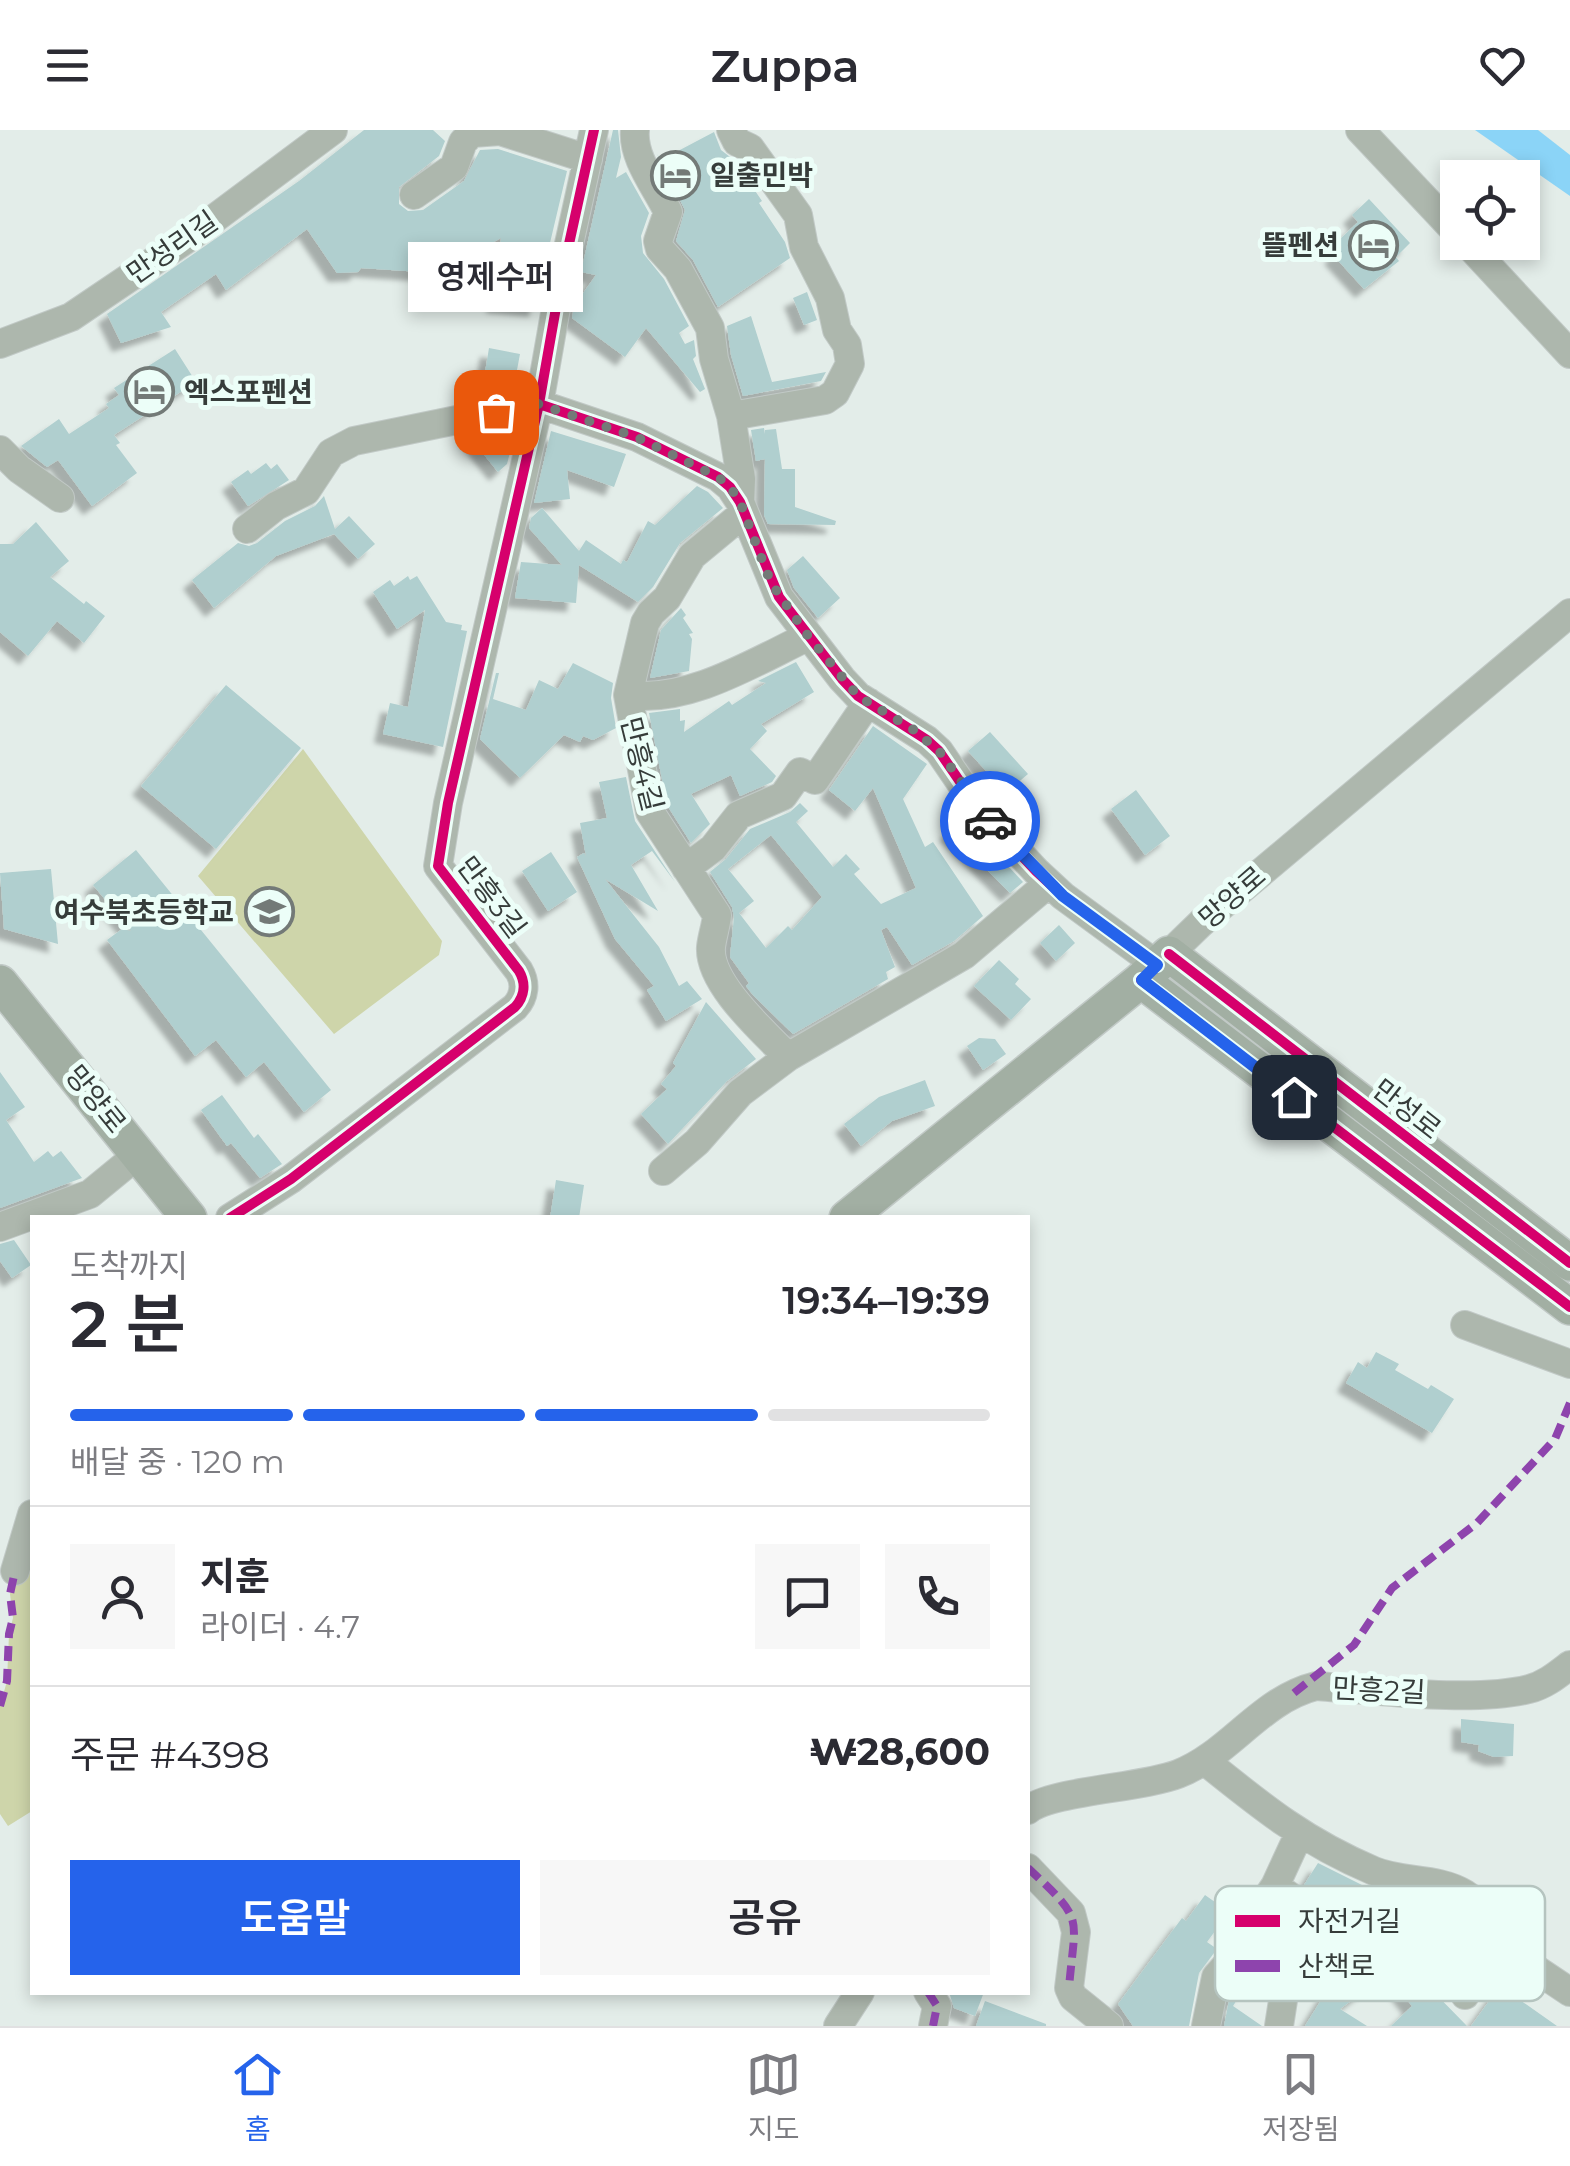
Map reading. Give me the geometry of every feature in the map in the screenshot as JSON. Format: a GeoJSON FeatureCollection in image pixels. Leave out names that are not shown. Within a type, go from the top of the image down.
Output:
{"type":"FeatureCollection","features":[{"type":"Feature","properties":{"kind":"main road","name":"망양로"},"geometry":{"type":"LineString","coordinates":[[851,1215],[1156,966]]}},
{"type":"Feature","properties":{"kind":"main road","name":"만성로"},"geometry":{"type":"LineString","coordinates":[[1156,966],[1570,1263]]}},
{"type":"Feature","properties":{"kind":"main road","name":"만성로"},"geometry":{"type":"LineString","coordinates":[[1156,966],[1570,1307]]}},
{"type":"Feature","properties":{"kind":"main road","name":"망양로"},"geometry":{"type":"LineString","coordinates":[[0,983],[187,1215]]}},
{"type":"Feature","properties":{"kind":"street","name":"만성리길"},"geometry":{"type":"LineString","coordinates":[[0,344],[71,317],[192,236],[333,130]]}},
{"type":"Feature","properties":{"kind":"street","name":"만흥3길"},"geometry":{"type":"LineString","coordinates":[[235,1215],[291,1179],[522,998],[523,979],[519,970],[438,866],[448,803],[537,411],[594,130]]}},
{"type":"Feature","properties":{"kind":"street"},"geometry":{"type":"LineString","coordinates":[[634,130],[645,170],[668,212],[658,241],[660,249],[678,268],[710,328],[714,359],[731,416],[742,478],[742,508]]}},
{"type":"Feature","properties":{"kind":"street"},"geometry":{"type":"LineString","coordinates":[[731,416],[825,400],[836,393],[850,364],[830,298],[804,247],[798,215],[750,148],[737,142],[732,130]]}},
{"type":"Feature","properties":{"kind":"street"},"geometry":{"type":"LineString","coordinates":[[1360,130],[1440,215]]}},
{"type":"Feature","properties":{"kind":"street"},"geometry":{"type":"LineString","coordinates":[[414,195],[454,167],[463,142],[472,133],[500,131],[588,160]]}},
{"type":"Feature","properties":{"kind":"street"},"geometry":{"type":"LineString","coordinates":[[1483,260],[1570,354]]}},
{"type":"Feature","properties":{"kind":"street"},"geometry":{"type":"LineString","coordinates":[[247,529],[276,506],[306,491],[331,454],[354,441],[496,412],[537,411],[636,437],[718,477],[730,487],[771,583],[842,679],[939,751],[980,810],[1049,883],[1156,966]]}},
{"type":"Feature","properties":{"kind":"street"},"geometry":{"type":"LineString","coordinates":[[0,450],[60,498]]}},
{"type":"Feature","properties":{"kind":"street","name":"만흥4길"},"geometry":{"type":"LineString","coordinates":[[742,508],[692,556],[667,598],[645,623],[628,694],[650,812],[718,916],[710,949],[723,984],[788,1057]]}},
{"type":"Feature","properties":{"kind":"street","name":"망양로"},"geometry":{"type":"LineString","coordinates":[[1156,966],[1200,923],[1570,612]]}},
{"type":"Feature","properties":{"kind":"street"},"geometry":{"type":"LineString","coordinates":[[628,694],[665,696],[808,636]]}},
{"type":"Feature","properties":{"kind":"street"},"geometry":{"type":"LineString","coordinates":[[686,868],[713,848],[740,815],[783,796],[800,772],[815,780],[868,702]]}},
{"type":"Feature","properties":{"kind":"street"},"geometry":{"type":"LineString","coordinates":[[663,1171],[697,1142],[740,1094],[788,1057],[964,956],[1049,883]]}},
{"type":"Feature","properties":{"kind":"street"},"geometry":{"type":"LineString","coordinates":[[34,1215],[90,1194],[140,1153]]}},
{"type":"Feature","properties":{"kind":"street"},"geometry":{"type":"LineString","coordinates":[[0,1228],[30,1217]]}},
{"type":"Feature","properties":{"kind":"street"},"geometry":{"type":"LineString","coordinates":[[1465,1325],[1570,1364]]}},
{"type":"Feature","properties":{"kind":"street"},"geometry":{"type":"LineString","coordinates":[[15,1571],[30,1521]]}},
{"type":"Feature","properties":{"kind":"street","name":"만흥2길"},"geometry":{"type":"LineString","coordinates":[[1030,1809],[1048,1800],[1158,1781],[1204,1760],[1265,1711],[1303,1689],[1316,1686],[1405,1692],[1506,1692],[1546,1682],[1570,1665]]}},
{"type":"Feature","properties":{"kind":"street"},"geometry":{"type":"LineString","coordinates":[[1204,1760],[1299,1834],[1376,1872],[1442,1886]]}},
{"type":"Feature","properties":{"kind":"street"},"geometry":{"type":"LineString","coordinates":[[1275,1886],[1299,1834]]}},
{"type":"Feature","properties":{"kind":"street"},"geometry":{"type":"LineString","coordinates":[[1030,1870],[1071,1913],[1076,1932],[1069,1988],[1073,1997],[1109,2026]]}},
{"type":"Feature","properties":{"kind":"street"},"geometry":{"type":"LineString","coordinates":[[1545,1976],[1570,1992]]}},
{"type":"Feature","properties":{"kind":"street"},"geometry":{"type":"LineString","coordinates":[[1206,2026],[1215,1982]]}},
{"type":"Feature","properties":{"kind":"street"},"geometry":{"type":"LineString","coordinates":[[838,2026],[858,1995]]}},
{"type":"Feature","properties":{"kind":"street"},"geometry":{"type":"LineString","coordinates":[[930,1995],[936,2006],[933,2026]]}},
{"type":"Feature","properties":{"kind":"street"},"geometry":{"type":"LineString","coordinates":[[1279,2026],[1283,2001]]}},
{"type":"Feature","properties":{"kind":"green space"},"geometry":{"type":"Polygon","coordinates":[[[303,749],[442,941],[439,955],[334,1034],[198,876],[303,749]]]}},
{"type":"Feature","properties":{"kind":"green space"},"geometry":{"type":"Polygon","coordinates":[[[30,1521],[30,1812],[8,1826],[0,1814],[0,1706],[7,1681],[13,1618],[10,1594],[30,1521]]]}},
{"type":"Feature","properties":{"kind":"water"},"geometry":{"type":"Polygon","coordinates":[[[1475,130],[1538,130],[1570,155],[1570,196],[1540,175],[1540,160],[1518,160],[1475,130]]]}},
{"type":"Feature","properties":{"kind":"building"},"geometry":{"type":"Polygon","coordinates":[[[364,130],[433,130],[445,141],[439,156],[399,187],[399,204],[408,211],[423,210],[464,181],[480,150],[498,149],[567,171],[538,308],[495,304],[501,238],[436,273],[361,268],[358,272],[337,273],[307,229],[226,290],[216,274],[161,312],[171,327],[121,343],[107,314],[299,181],[364,130]]]}},
{"type":"Feature","properties":{"kind":"building"},"geometry":{"type":"Polygon","coordinates":[[[613,130],[618,130],[621,157],[616,178],[626,172],[649,213],[641,236],[643,253],[664,279],[689,326],[679,333],[685,344],[694,340],[693,359],[705,389],[700,392],[646,328],[625,357],[572,318],[574,306],[596,275],[581,272],[613,130]]]}},
{"type":"Feature","properties":{"kind":"building"},"geometry":{"type":"Polygon","coordinates":[[[714,132],[721,150],[734,160],[762,201],[759,203],[785,242],[790,258],[718,307],[693,260],[676,241],[685,210],[657,154],[661,160],[714,132]]]}},
{"type":"Feature","properties":{"kind":"building","name":"뜰펜션"},"geometry":{"type":"Polygon","coordinates":[[[1369,199],[1410,243],[1396,257],[1399,261],[1364,289],[1333,255],[1342,247],[1337,242],[1358,222],[1352,215],[1369,199]]]}},
{"type":"Feature","properties":{"kind":"building"},"geometry":{"type":"Polygon","coordinates":[[[807,292],[817,320],[804,325],[793,298],[807,292]]]}},
{"type":"Feature","properties":{"kind":"building"},"geometry":{"type":"Polygon","coordinates":[[[751,316],[772,382],[826,372],[821,381],[743,396],[727,326],[751,316]]]}},
{"type":"Feature","properties":{"kind":"building"},"geometry":{"type":"Polygon","coordinates":[[[489,348],[520,354],[517,370],[527,372],[522,398],[481,397],[489,348]]]}},
{"type":"Feature","properties":{"kind":"building"},"geometry":{"type":"Polygon","coordinates":[[[175,349],[196,382],[114,435],[120,443],[116,445],[137,473],[92,506],[58,460],[47,467],[21,446],[59,419],[69,434],[109,408],[106,404],[119,395],[114,388],[175,349]]]}},
{"type":"Feature","properties":{"kind":"building"},"geometry":{"type":"Polygon","coordinates":[[[764,428],[765,434],[765,430],[776,429],[782,469],[795,469],[795,507],[836,521],[835,525],[768,524],[764,515],[765,459],[756,461],[751,430],[764,428]]]}},
{"type":"Feature","properties":{"kind":"building"},"geometry":{"type":"Polygon","coordinates":[[[496,430],[515,433],[507,464],[498,472],[469,436],[496,430]]]}},
{"type":"Feature","properties":{"kind":"building"},"geometry":{"type":"Polygon","coordinates":[[[551,431],[626,454],[614,487],[567,470],[570,499],[534,503],[551,431]]]}},
{"type":"Feature","properties":{"kind":"building"},"geometry":{"type":"Polygon","coordinates":[[[266,463],[271,469],[277,464],[289,480],[248,506],[231,482],[266,463]]]}},
{"type":"Feature","properties":{"kind":"building"},"geometry":{"type":"Polygon","coordinates":[[[697,486],[723,508],[680,543],[653,587],[638,602],[579,565],[576,603],[515,598],[521,562],[562,565],[529,528],[531,518],[542,508],[579,551],[586,540],[621,564],[623,560],[627,562],[648,521],[655,525],[697,486]]]}},
{"type":"Feature","properties":{"kind":"building"},"geometry":{"type":"Polygon","coordinates":[[[324,496],[335,529],[349,516],[375,544],[358,559],[334,534],[276,556],[214,608],[192,580],[238,543],[257,543],[285,521],[315,506],[324,496]]]}},
{"type":"Feature","properties":{"kind":"building"},"geometry":{"type":"Polygon","coordinates":[[[36,522],[69,561],[50,577],[105,616],[84,643],[57,621],[28,656],[0,632],[0,544],[13,544],[36,522]]]}},
{"type":"Feature","properties":{"kind":"building"},"geometry":{"type":"Polygon","coordinates":[[[803,556],[840,598],[818,618],[794,588],[787,570],[803,556]]]}},
{"type":"Feature","properties":{"kind":"building"},"geometry":{"type":"Polygon","coordinates":[[[408,576],[410,580],[417,576],[446,622],[462,625],[461,630],[467,631],[443,747],[383,734],[390,703],[408,707],[425,610],[397,629],[373,592],[390,580],[394,586],[408,576]]]}},
{"type":"Feature","properties":{"kind":"building"},"geometry":{"type":"Polygon","coordinates":[[[681,608],[693,633],[689,634],[689,671],[650,678],[661,630],[681,608]]]}},
{"type":"Feature","properties":{"kind":"building"},"geometry":{"type":"Polygon","coordinates":[[[796,662],[814,692],[761,724],[767,731],[750,749],[776,776],[772,782],[740,796],[731,775],[691,794],[710,824],[691,843],[667,805],[649,713],[680,709],[680,721],[685,720],[684,732],[729,701],[732,705],[766,683],[758,681],[796,662]]]}},
{"type":"Feature","properties":{"kind":"building"},"geometry":{"type":"Polygon","coordinates":[[[573,663],[613,683],[616,728],[593,740],[583,736],[580,742],[564,735],[520,778],[480,739],[496,673],[493,699],[526,710],[539,680],[558,689],[573,663]]]}},
{"type":"Feature","properties":{"kind":"building"},"geometry":{"type":"Polygon","coordinates":[[[226,685],[301,748],[216,849],[141,786],[226,685]]]}},
{"type":"Feature","properties":{"kind":"building"},"geometry":{"type":"Polygon","coordinates":[[[873,726],[927,764],[903,799],[925,847],[933,842],[983,916],[954,941],[912,965],[887,927],[881,930],[895,967],[886,972],[888,979],[793,1034],[753,995],[730,957],[732,907],[710,872],[750,829],[790,812],[800,803],[808,811],[796,822],[833,867],[846,854],[860,869],[854,874],[881,904],[916,888],[873,788],[855,811],[829,790],[873,726]],[[771,835],[728,869],[754,901],[739,913],[766,948],[788,926],[792,930],[822,897],[771,835]]]}},
{"type":"Feature","properties":{"kind":"building"},"geometry":{"type":"Polygon","coordinates":[[[990,732],[1028,774],[1006,793],[968,751],[990,732]]]}},
{"type":"Feature","properties":{"kind":"building"},"geometry":{"type":"Polygon","coordinates":[[[626,777],[635,821],[675,882],[652,851],[631,865],[658,911],[605,879],[659,947],[679,986],[687,981],[702,999],[666,1021],[647,990],[654,986],[615,939],[577,857],[584,853],[586,856],[580,823],[607,818],[599,782],[626,777]]]}},
{"type":"Feature","properties":{"kind":"building"},"geometry":{"type":"Polygon","coordinates":[[[1136,790],[1170,836],[1145,855],[1111,809],[1136,790]]]}},
{"type":"Feature","properties":{"kind":"building"},"geometry":{"type":"Polygon","coordinates":[[[965,820],[1023,882],[1010,893],[948,831],[965,820]]]}},
{"type":"Feature","properties":{"kind":"building"},"geometry":{"type":"Polygon","coordinates":[[[136,850],[331,1090],[304,1112],[264,1062],[246,1077],[216,1040],[195,1056],[107,940],[122,929],[131,931],[93,885],[136,850]]]}},
{"type":"Feature","properties":{"kind":"building"},"geometry":{"type":"Polygon","coordinates":[[[551,852],[577,892],[548,911],[522,871],[551,852]]]}},
{"type":"Feature","properties":{"kind":"building"},"geometry":{"type":"Polygon","coordinates":[[[51,869],[58,944],[4,929],[0,873],[51,869]]]}},
{"type":"Feature","properties":{"kind":"building"},"geometry":{"type":"Polygon","coordinates":[[[1059,925],[1075,943],[1056,961],[1040,943],[1059,925]]]}},
{"type":"Feature","properties":{"kind":"building"},"geometry":{"type":"Polygon","coordinates":[[[999,960],[1019,979],[1015,984],[1031,999],[1011,1020],[974,986],[999,960]]]}},
{"type":"Feature","properties":{"kind":"building"},"geometry":{"type":"Polygon","coordinates":[[[706,1002],[756,1059],[727,1081],[668,1144],[641,1114],[667,1089],[661,1084],[676,1066],[673,1063],[706,1002]]]}},
{"type":"Feature","properties":{"kind":"building"},"geometry":{"type":"Polygon","coordinates":[[[979,1038],[995,1039],[1006,1054],[983,1070],[967,1046],[979,1038]]]}},
{"type":"Feature","properties":{"kind":"building"},"geometry":{"type":"Polygon","coordinates":[[[0,1072],[25,1107],[6,1120],[34,1162],[48,1151],[53,1157],[61,1151],[82,1178],[0,1208],[0,1072]]]}},
{"type":"Feature","properties":{"kind":"building"},"geometry":{"type":"Polygon","coordinates":[[[925,1080],[935,1106],[892,1121],[861,1146],[844,1124],[879,1097],[925,1080]]]}},
{"type":"Feature","properties":{"kind":"building"},"geometry":{"type":"Polygon","coordinates":[[[222,1095],[254,1138],[258,1134],[282,1164],[260,1178],[231,1143],[227,1146],[201,1110],[222,1095]]]}},
{"type":"Feature","properties":{"kind":"building"},"geometry":{"type":"Polygon","coordinates":[[[556,1180],[584,1185],[579,1215],[550,1215],[556,1180]]]}},
{"type":"Feature","properties":{"kind":"building"},"geometry":{"type":"Polygon","coordinates":[[[14,1240],[30,1266],[12,1278],[0,1261],[0,1244],[14,1240]]]}},
{"type":"Feature","properties":{"kind":"building"},"geometry":{"type":"Polygon","coordinates":[[[1376,1352],[1399,1364],[1395,1370],[1454,1399],[1432,1433],[1346,1383],[1358,1362],[1367,1368],[1376,1352]]]}},
{"type":"Feature","properties":{"kind":"building"},"geometry":{"type":"Polygon","coordinates":[[[1461,1719],[1514,1724],[1513,1756],[1494,1757],[1478,1751],[1479,1745],[1461,1742],[1461,1719]]]}},
{"type":"Feature","properties":{"kind":"building"},"geometry":{"type":"Polygon","coordinates":[[[1318,1863],[1364,1886],[1306,1886],[1318,1863]]]}},
{"type":"Feature","properties":{"kind":"building"},"geometry":{"type":"Polygon","coordinates":[[[1205,1895],[1215,1902],[1215,1931],[1207,1942],[1215,1952],[1199,1973],[1189,2026],[1133,2026],[1118,2004],[1182,1918],[1186,1921],[1205,1895]]]}},
{"type":"Feature","properties":{"kind":"building"},"geometry":{"type":"Polygon","coordinates":[[[950,1995],[983,1995],[975,2016],[954,2008],[950,1995]]]}},
{"type":"Feature","properties":{"kind":"building"},"geometry":{"type":"Polygon","coordinates":[[[985,2001],[1046,2024],[1046,2026],[976,2026],[985,2001]]]}},
{"type":"Feature","properties":{"kind":"building"},"geometry":{"type":"Polygon","coordinates":[[[1229,2001],[1236,2001],[1233,2006],[1262,2026],[1224,2026],[1229,2001]]]}},
{"type":"Feature","properties":{"kind":"building"},"geometry":{"type":"Polygon","coordinates":[[[1321,2001],[1351,2001],[1340,2009],[1367,2026],[1305,2026],[1321,2001]]]}},
{"type":"Feature","properties":{"kind":"building"},"geometry":{"type":"Polygon","coordinates":[[[1408,2001],[1443,2001],[1467,2026],[1391,2026],[1412,2006],[1408,2001]]]}},
{"type":"Feature","properties":{"kind":"building"},"geometry":{"type":"Polygon","coordinates":[[[1489,2001],[1521,2001],[1557,2026],[1471,2026],[1489,2001]]]}},
{"type":"Feature","properties":{"kind":"marked path"},"geometry":{"type":"LineString","coordinates":[[1294,1693],[1354,1645],[1392,1588],[1477,1523],[1555,1439],[1570,1403]]}},
{"type":"Feature","properties":{"kind":"marked path"},"geometry":{"type":"LineString","coordinates":[[0,1706],[7,1681],[13,1618],[10,1594],[15,1571]]}},
{"type":"Feature","properties":{"kind":"marked path"},"geometry":{"type":"LineString","coordinates":[[1030,1870],[1060,1899],[1072,1920],[1069,1988]]}},
{"type":"Feature","properties":{"kind":"marked path"},"geometry":{"type":"LineString","coordinates":[[930,1995],[937,2006],[933,2026]]}},
{"type":"Feature","properties":{"kind":"cycle path"},"geometry":{"type":"LineString","coordinates":[[594,130],[539,404],[637,437],[718,477],[730,487],[740,502],[779,597],[842,679],[858,696],[939,751],[980,811],[1063,896],[1157,965]]}},
{"type":"Feature","properties":{"kind":"cycle path"},"geometry":{"type":"LineString","coordinates":[[235,1215],[291,1179],[515,1007],[523,994],[519,971],[438,866],[448,803],[539,404]]}},
{"type":"Feature","properties":{"kind":"cycle path"},"geometry":{"type":"LineString","coordinates":[[1169,954],[1570,1263]]}},
{"type":"Feature","properties":{"kind":"cycle path"},"geometry":{"type":"LineString","coordinates":[[1141,980],[1570,1307]]}},
{"type":"Feature","properties":{"kind":"way so far"},"geometry":{"type":"LineString","coordinates":[[496,412],[535,418],[538,404],[584,417],[718,477],[740,502],[771,583],[808,636],[858,696],[914,730],[939,751],[990,821]]}},
{"type":"Feature","properties":{"kind":"place","name":"일출민박"},"geometry":{"type":"Point","coordinates":[675,175]}},
{"type":"Feature","properties":{"kind":"place","name":"뜰펜션"},"geometry":{"type":"Point","coordinates":[1374,245]}},
{"type":"Feature","properties":{"kind":"place","name":"엑스포펜션"},"geometry":{"type":"Point","coordinates":[149,392]}},
{"type":"Feature","properties":{"kind":"place","name":"영제수퍼"},"geometry":{"type":"Point","coordinates":[496,412]}},
{"type":"Feature","properties":{"kind":"place","name":"여수북초등학교"},"geometry":{"type":"Point","coordinates":[269,912]}},
{"type":"Feature","properties":{"kind":"route"},"geometry":{"type":"LineString","coordinates":[[990,821],[1063,896],[1157,965],[1142,980],[1294,1097]]}}]}
